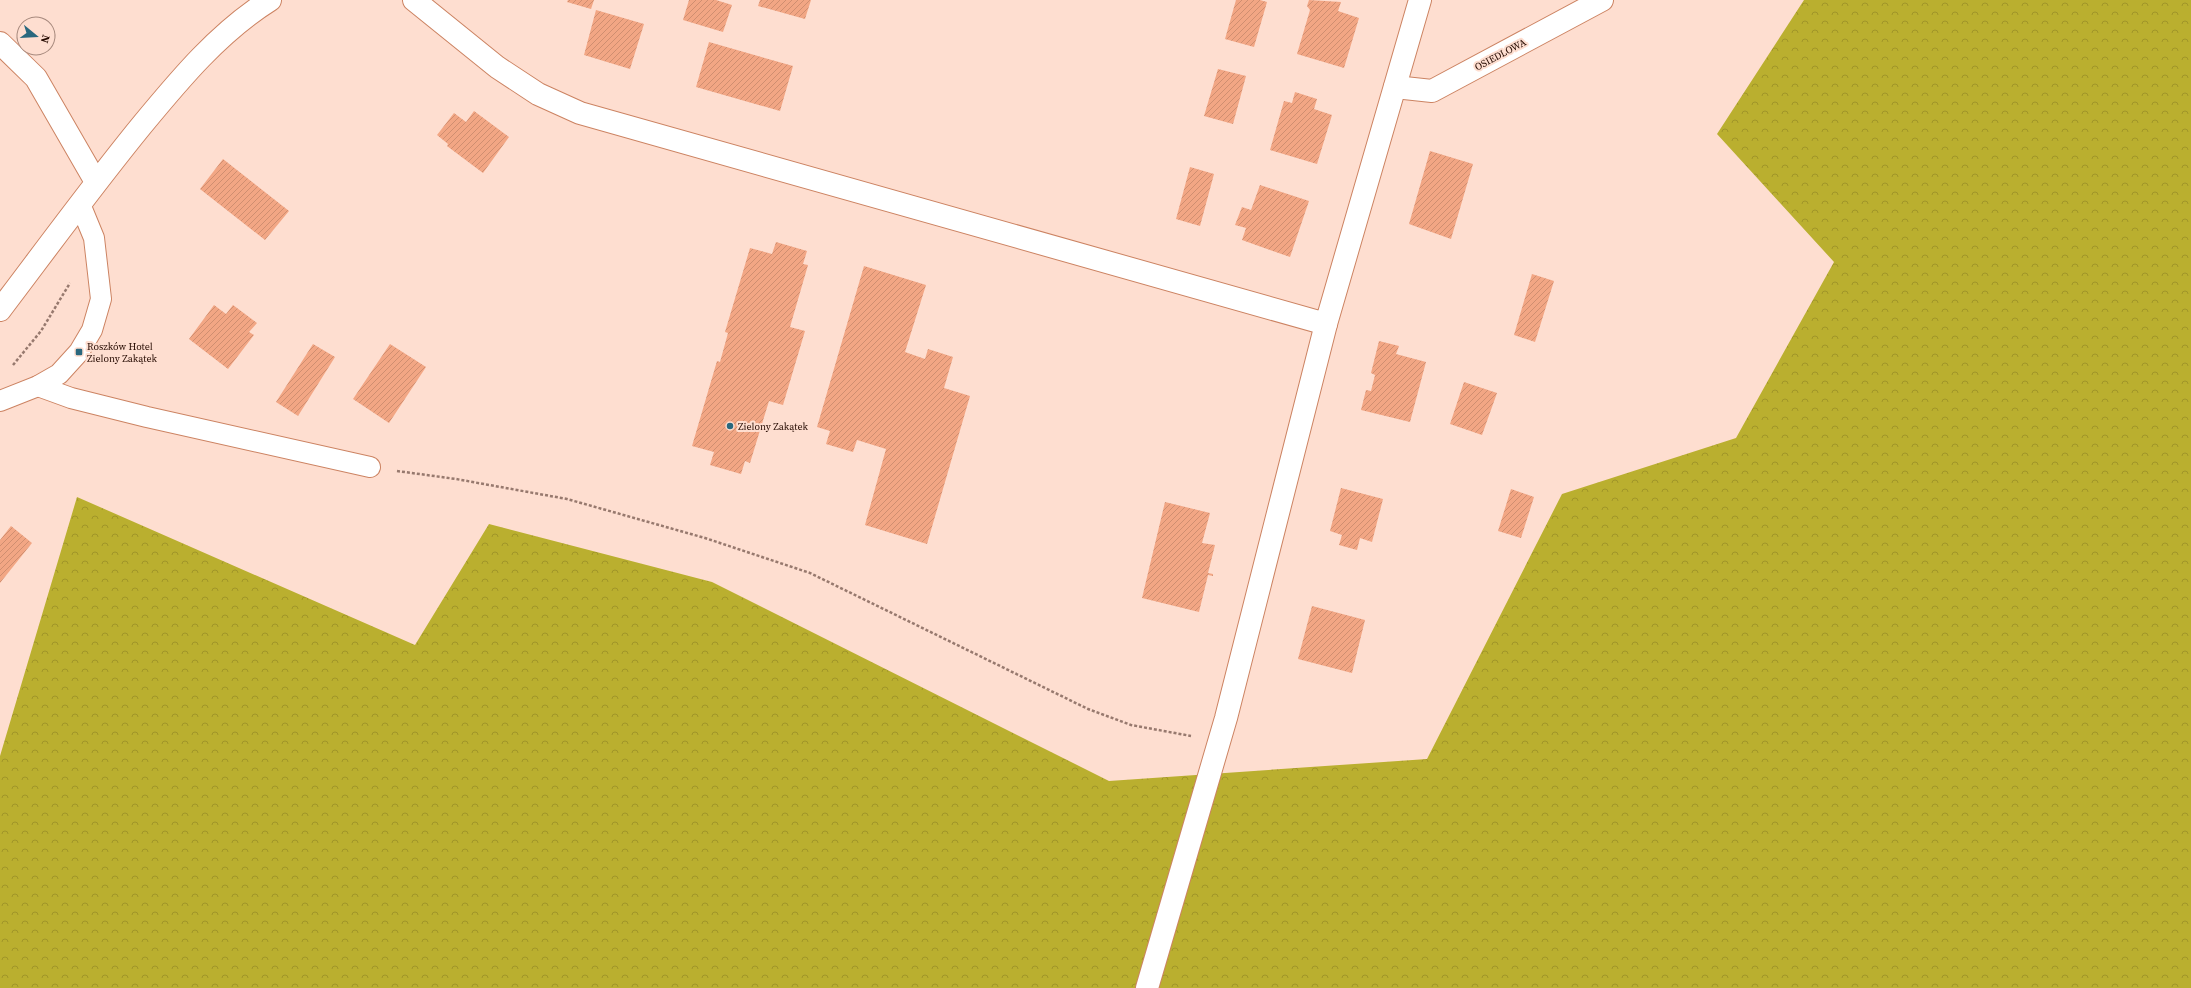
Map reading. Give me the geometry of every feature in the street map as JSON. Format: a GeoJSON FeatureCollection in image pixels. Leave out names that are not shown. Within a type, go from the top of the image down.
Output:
{"type":"FeatureCollection","features":[{"type":"Feature","properties":{"kind":"street"},"geometry":{"type":"LineString","coordinates":[[0,310],[96,182],[186,72],[227,32],[270,0]]}},
{"type":"Feature","properties":{"kind":"street"},"geometry":{"type":"LineString","coordinates":[[414,0],[497,67],[538,94],[580,113],[1326,324]]}},
{"type":"Feature","properties":{"kind":"street"},"geometry":{"type":"LineString","coordinates":[[1147,988],[1219,741],[1326,324],[1420,0]]}},
{"type":"Feature","properties":{"kind":"street","name":"OSIEDLOWA"},"geometry":{"type":"LineString","coordinates":[[1394,87],[1432,91],[1602,0]]}},
{"type":"Feature","properties":{"kind":"street"},"geometry":{"type":"LineString","coordinates":[[0,43],[36,78],[96,182]]}},
{"type":"Feature","properties":{"kind":"lane"},"geometry":{"type":"LineString","coordinates":[[0,401],[38,386],[59,374],[79,352],[92,330],[101,299],[94,238],[80,204]]}},
{"type":"Feature","properties":{"kind":"lane"},"geometry":{"type":"LineString","coordinates":[[38,386],[71,398],[147,417],[370,468]]}},
{"type":"Feature","properties":{"kind":"path"},"geometry":{"type":"LineString","coordinates":[[10,369],[41,331],[72,280]]}},
{"type":"Feature","properties":{"kind":"path"},"geometry":{"type":"LineString","coordinates":[[370,468],[456,479],[568,499],[705,538],[810,573],[1088,709],[1131,725],[1219,741]]}},
{"type":"Feature","properties":{"kind":"green space"},"geometry":{"type":"Polygon","coordinates":[[[1804,0],[2191,0],[2191,988],[0,988],[0,756],[77,497],[415,645],[489,524],[712,582],[1109,781],[1427,759],[1562,494],[1736,438],[1834,262],[1717,134],[1804,0]]]}},
{"type":"Feature","properties":{"kind":"building"},"geometry":{"type":"Polygon","coordinates":[[[568,0],[594,0],[591,9],[567,2],[568,0]]]}},
{"type":"Feature","properties":{"kind":"building"},"geometry":{"type":"Polygon","coordinates":[[[689,0],[716,0],[732,5],[723,32],[683,20],[689,0]]]}},
{"type":"Feature","properties":{"kind":"building"},"geometry":{"type":"Polygon","coordinates":[[[760,0],[811,0],[805,19],[758,6],[760,0]]]}},
{"type":"Feature","properties":{"kind":"building"},"geometry":{"type":"Polygon","coordinates":[[[1236,0],[1260,0],[1267,2],[1254,47],[1225,39],[1236,0]]]}},
{"type":"Feature","properties":{"kind":"building"},"geometry":{"type":"Polygon","coordinates":[[[1309,0],[1341,2],[1338,11],[1359,18],[1344,68],[1297,54],[1310,10],[1307,6],[1309,0]]]}},
{"type":"Feature","properties":{"kind":"building"},"geometry":{"type":"Polygon","coordinates":[[[596,10],[644,24],[630,69],[584,55],[596,10]]]}},
{"type":"Feature","properties":{"kind":"building"},"geometry":{"type":"Polygon","coordinates":[[[709,42],[793,66],[780,111],[696,87],[709,42]]]}},
{"type":"Feature","properties":{"kind":"building"},"geometry":{"type":"Polygon","coordinates":[[[1218,69],[1246,76],[1233,124],[1204,116],[1218,69]]]}},
{"type":"Feature","properties":{"kind":"building"},"geometry":{"type":"Polygon","coordinates":[[[1295,92],[1317,99],[1314,109],[1332,115],[1317,164],[1270,150],[1284,101],[1292,103],[1295,92]]]}},
{"type":"Feature","properties":{"kind":"building"},"geometry":{"type":"Polygon","coordinates":[[[474,111],[509,137],[483,173],[447,146],[448,144],[437,135],[454,113],[466,122],[474,111]]]}},
{"type":"Feature","properties":{"kind":"building"},"geometry":{"type":"Polygon","coordinates":[[[1430,151],[1473,164],[1451,239],[1409,224],[1430,151]]]}},
{"type":"Feature","properties":{"kind":"building"},"geometry":{"type":"Polygon","coordinates":[[[223,159],[289,211],[265,240],[200,189],[223,159]]]}},
{"type":"Feature","properties":{"kind":"building"},"geometry":{"type":"Polygon","coordinates":[[[1190,167],[1214,174],[1200,226],[1176,219],[1190,167]]]}},
{"type":"Feature","properties":{"kind":"building"},"geometry":{"type":"Polygon","coordinates":[[[1260,185],[1309,201],[1290,257],[1242,240],[1246,228],[1235,225],[1242,207],[1251,210],[1260,185]]]}},
{"type":"Feature","properties":{"kind":"building"},"geometry":{"type":"Polygon","coordinates":[[[776,242],[807,251],[803,264],[808,265],[790,327],[805,331],[783,405],[769,401],[750,463],[745,461],[741,474],[710,465],[714,452],[692,446],[717,361],[720,362],[728,333],[725,332],[750,248],[772,254],[776,242]]]}},
{"type":"Feature","properties":{"kind":"building"},"geometry":{"type":"Polygon","coordinates":[[[864,266],[926,285],[905,352],[925,359],[928,349],[953,357],[944,388],[970,396],[927,544],[865,525],[886,449],[857,440],[853,452],[826,444],[830,431],[817,427],[864,266]]]}},
{"type":"Feature","properties":{"kind":"building"},"geometry":{"type":"Polygon","coordinates":[[[1532,274],[1554,281],[1535,342],[1514,335],[1532,274]]]}},
{"type":"Feature","properties":{"kind":"building"},"geometry":{"type":"Polygon","coordinates":[[[214,305],[226,314],[233,305],[257,323],[249,332],[254,335],[228,369],[189,339],[214,305]]]}},
{"type":"Feature","properties":{"kind":"building"},"geometry":{"type":"Polygon","coordinates":[[[1379,341],[1399,346],[1396,354],[1426,362],[1410,422],[1361,410],[1366,390],[1371,391],[1375,375],[1371,373],[1379,341]]]}},
{"type":"Feature","properties":{"kind":"building"},"geometry":{"type":"Polygon","coordinates":[[[313,344],[335,357],[298,416],[276,402],[313,344]]]}},
{"type":"Feature","properties":{"kind":"building"},"geometry":{"type":"Polygon","coordinates":[[[390,344],[426,367],[389,423],[353,399],[390,344]]]}},
{"type":"Feature","properties":{"kind":"building"},"geometry":{"type":"Polygon","coordinates":[[[1464,382],[1497,393],[1482,435],[1450,424],[1464,382]]]}},
{"type":"Feature","properties":{"kind":"building"},"geometry":{"type":"Polygon","coordinates":[[[1341,488],[1383,499],[1372,542],[1360,538],[1357,550],[1339,545],[1342,535],[1330,531],[1341,488]]]}},
{"type":"Feature","properties":{"kind":"building"},"geometry":{"type":"Polygon","coordinates":[[[1511,489],[1534,497],[1521,538],[1498,531],[1511,489]]]}},
{"type":"Feature","properties":{"kind":"building"},"geometry":{"type":"Polygon","coordinates":[[[1165,502],[1210,513],[1202,543],[1215,545],[1208,573],[1213,574],[1213,576],[1208,575],[1199,612],[1142,598],[1165,502]]]}},
{"type":"Feature","properties":{"kind":"building"},"geometry":{"type":"Polygon","coordinates":[[[11,526],[32,543],[0,583],[0,540],[11,526]]]}},
{"type":"Feature","properties":{"kind":"building"},"geometry":{"type":"Polygon","coordinates":[[[1312,606],[1365,620],[1352,673],[1298,659],[1312,606]]]}},
{"type":"Feature","properties":{"kind":"place","name":"Roszków Hotel Zielony Zakątek"},"geometry":{"type":"Point","coordinates":[79,352]}},
{"type":"Feature","properties":{"kind":"place","name":"Zielony Zakątek"},"geometry":{"type":"Point","coordinates":[730,426]}}]}
